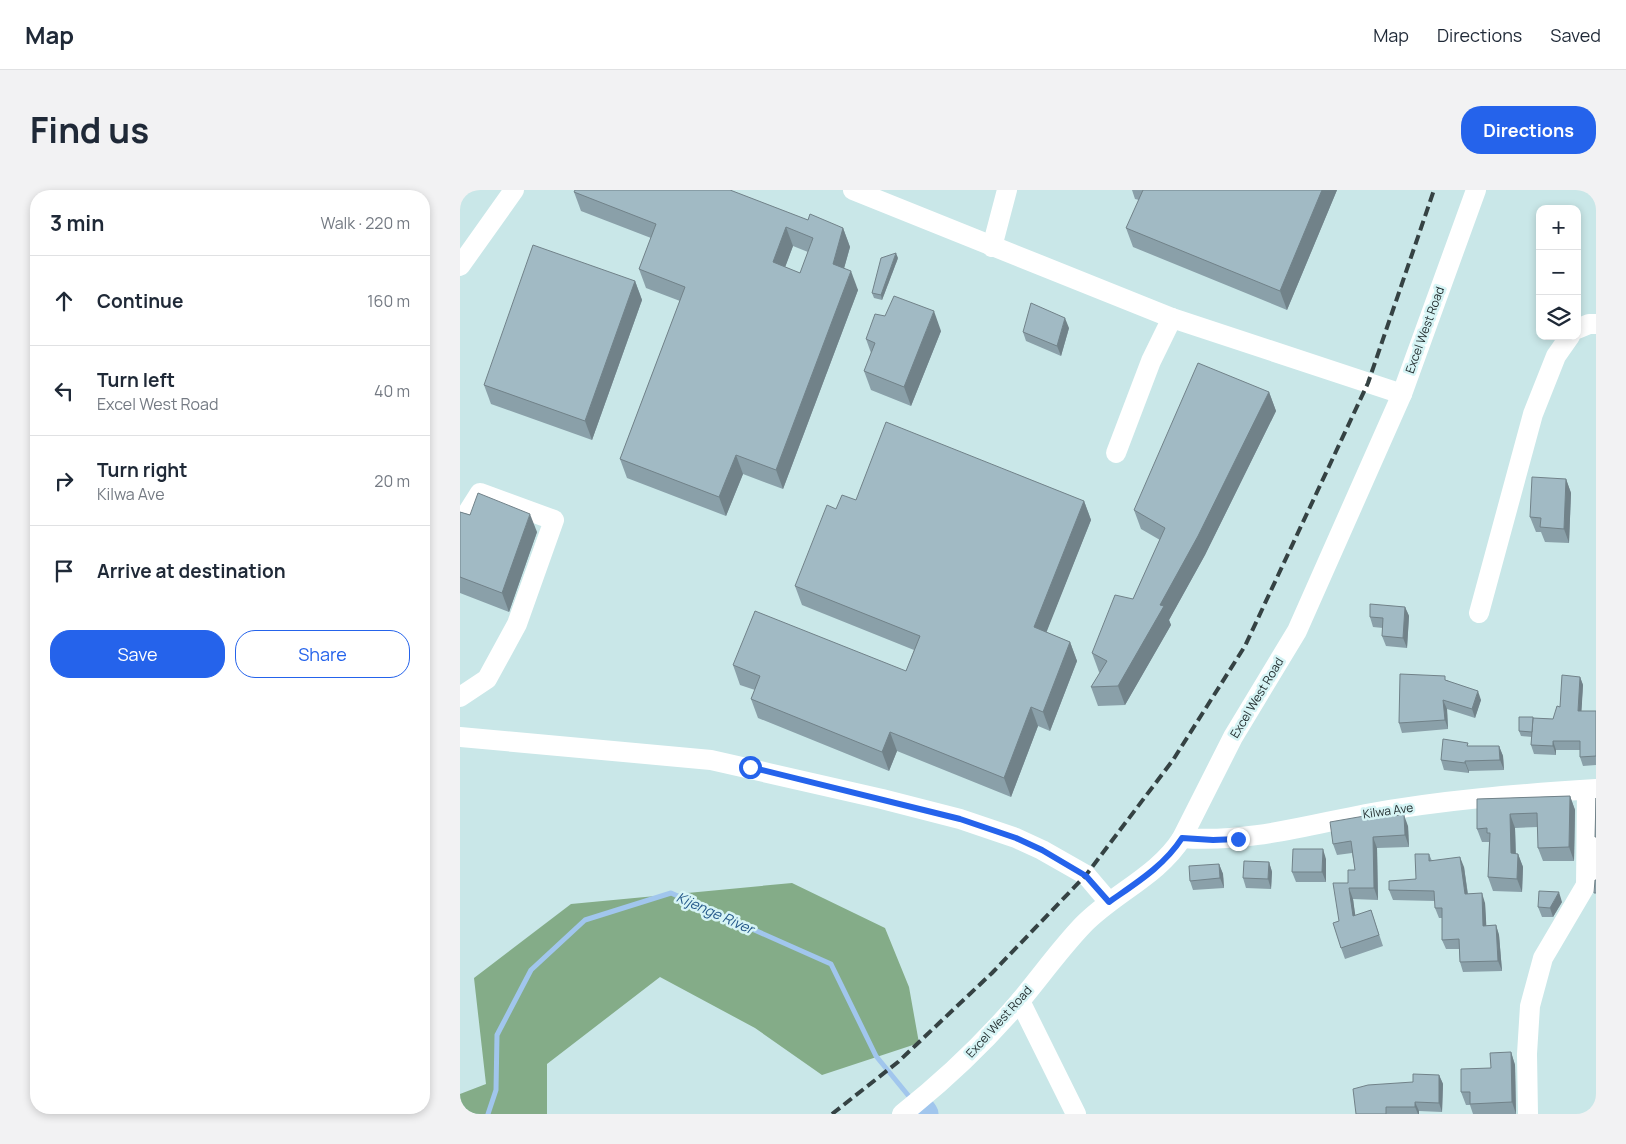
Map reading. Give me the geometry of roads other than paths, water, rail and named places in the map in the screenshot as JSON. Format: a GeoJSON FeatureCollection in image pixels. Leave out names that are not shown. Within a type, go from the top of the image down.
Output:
{"type":"FeatureCollection","features":[{"type":"Feature","properties":{"kind":"street"},"geometry":{"type":"LineString","coordinates":[[460,266],[514,190]]}},
{"type":"Feature","properties":{"kind":"street"},"geometry":{"type":"LineString","coordinates":[[852,190],[1172,318],[1402,394]]}},
{"type":"Feature","properties":{"kind":"street"},"geometry":{"type":"LineString","coordinates":[[992,247],[1007,190]]}},
{"type":"Feature","properties":{"kind":"street","name":"Excel West Road"},"geometry":{"type":"LineString","coordinates":[[902,1114],[933,1090],[968,1057],[1020,1001],[1083,925],[1109,902],[1157,868],[1172,854],[1182,838],[1233,737],[1297,631],[1402,394],[1476,190]]}},
{"type":"Feature","properties":{"kind":"street"},"geometry":{"type":"LineString","coordinates":[[1116,453],[1151,360],[1172,318]]}},
{"type":"Feature","properties":{"kind":"street"},"geometry":{"type":"LineString","coordinates":[[1581,327],[1589,324],[1596,324]]}},
{"type":"Feature","properties":{"kind":"street"},"geometry":{"type":"LineString","coordinates":[[1479,613],[1533,414],[1556,356],[1567,340]]}},
{"type":"Feature","properties":{"kind":"street"},"geometry":{"type":"LineString","coordinates":[[460,516],[464,518],[480,493],[554,520],[517,624],[487,679],[460,697]]}},
{"type":"Feature","properties":{"kind":"street"},"geometry":{"type":"LineString","coordinates":[[460,737],[711,760],[882,799],[960,819],[1016,838],[1042,850],[1086,876],[1109,902]]}},
{"type":"Feature","properties":{"kind":"street"},"geometry":{"type":"LineString","coordinates":[[1528,1114],[1527,1054],[1530,1006],[1544,958],[1586,885],[1591,790]]}},
{"type":"Feature","properties":{"kind":"street","name":"Kilwa Ave"},"geometry":{"type":"LineString","coordinates":[[1182,838],[1238,839],[1278,833],[1367,814],[1520,794],[1591,790]]}},
{"type":"Feature","properties":{"kind":"street"},"geometry":{"type":"LineString","coordinates":[[1020,1001],[1076,1114]]}},
{"type":"Feature","properties":{"kind":"waterway","name":"Kijenge River"},"geometry":{"type":"LineString","coordinates":[[488,1114],[496,1090],[497,1035],[531,970],[585,920],[671,893],[831,964],[876,1056],[912,1100]]}},
{"type":"Feature","properties":{"kind":"railway"},"geometry":{"type":"LineString","coordinates":[[832,1114],[898,1062],[992,973],[1086,875],[1173,760],[1245,646],[1368,383],[1434,190]]}}]}
